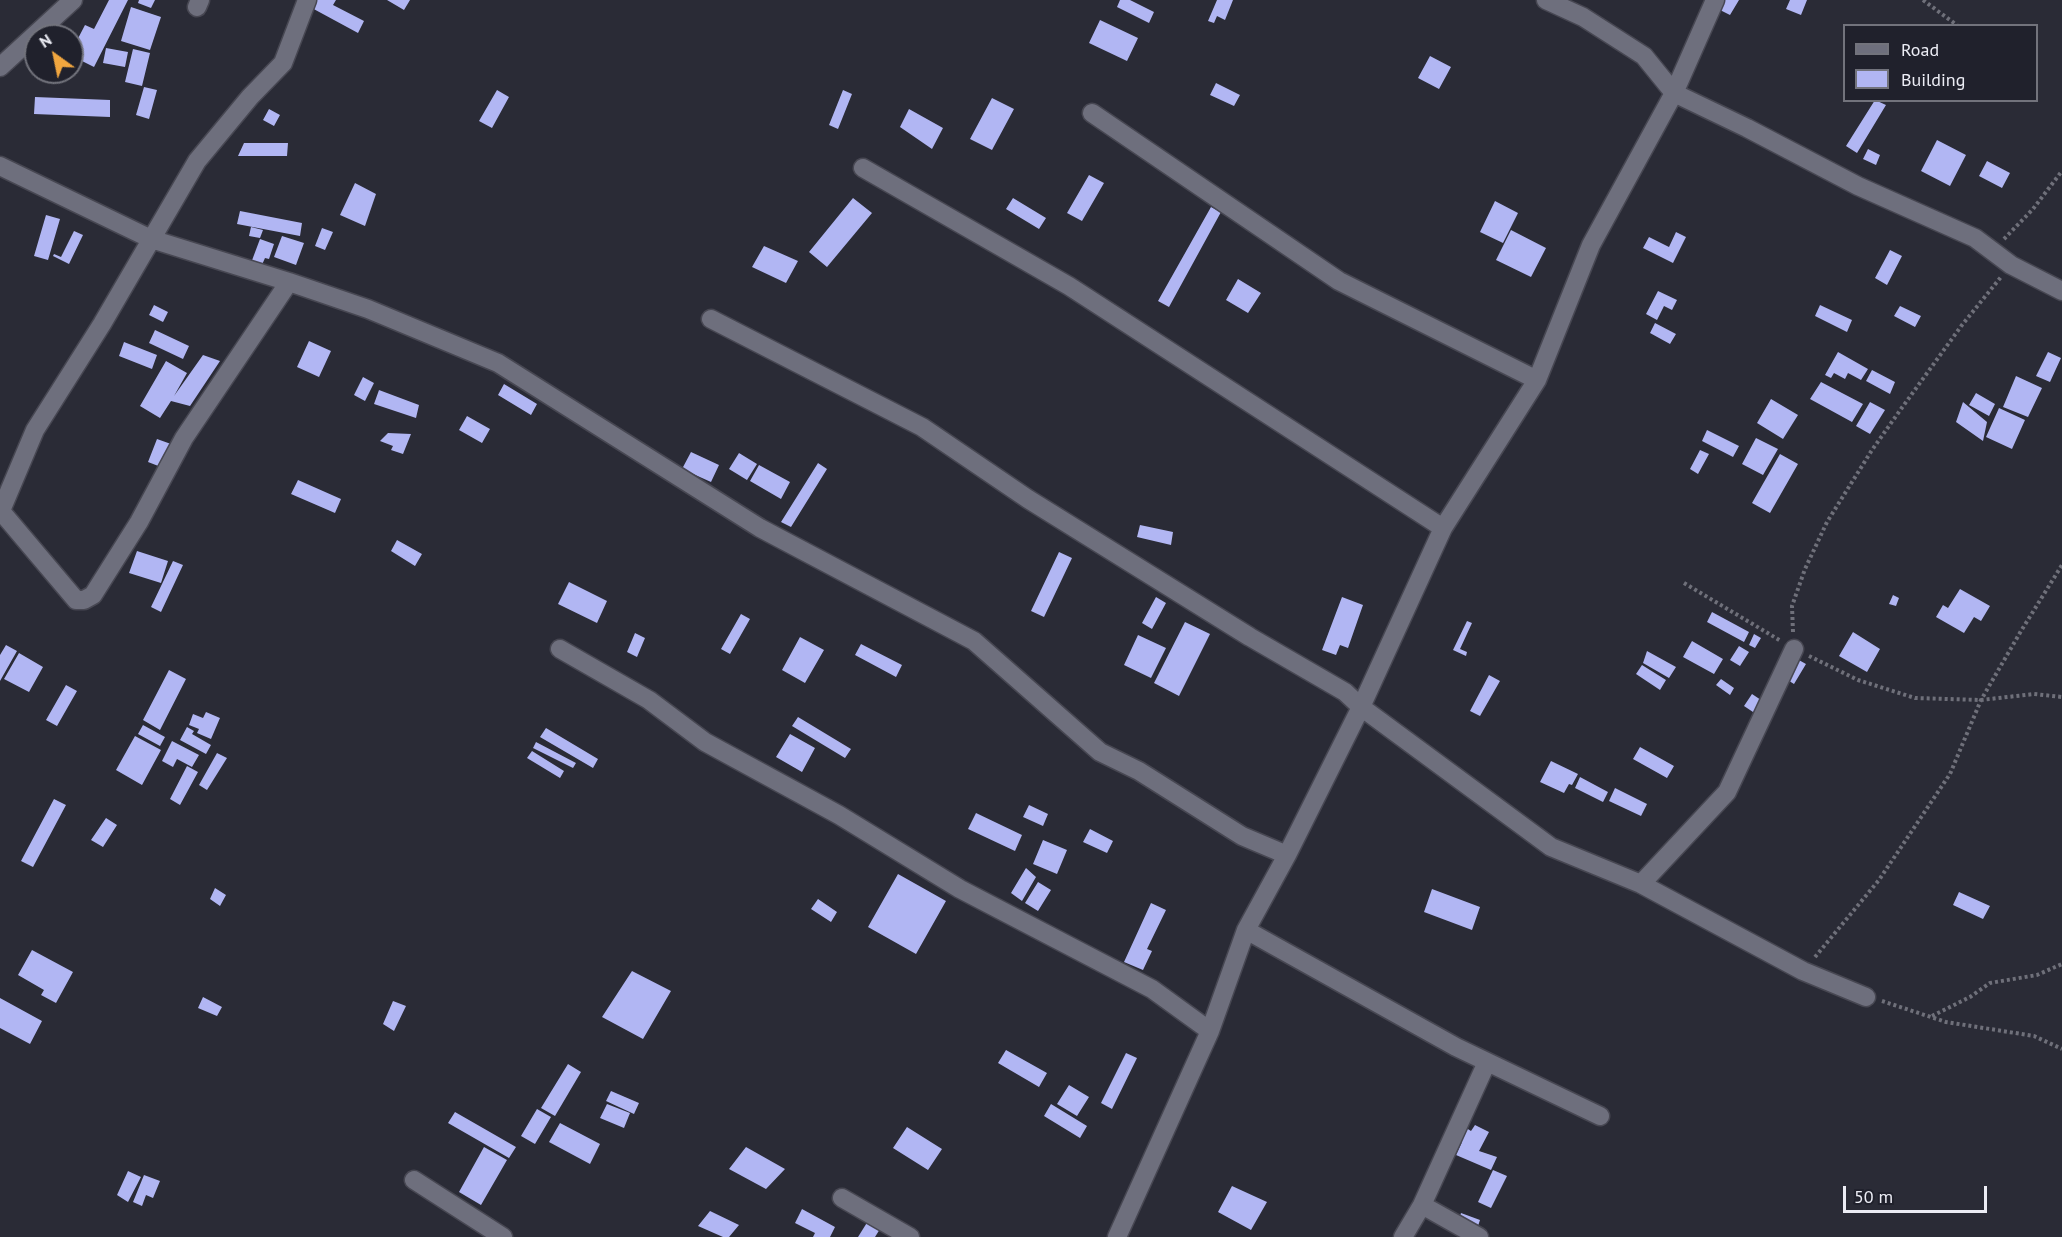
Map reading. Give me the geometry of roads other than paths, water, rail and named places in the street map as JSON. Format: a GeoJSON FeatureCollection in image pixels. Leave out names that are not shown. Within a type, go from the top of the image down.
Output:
{"type":"FeatureCollection","features":[{"type":"Feature","properties":{"kind":"street"},"geometry":{"type":"LineString","coordinates":[[0,67],[73,0]]}},
{"type":"Feature","properties":{"kind":"street"},"geometry":{"type":"LineString","coordinates":[[289,282],[184,438],[139,522],[93,595],[84,600],[76,600],[0,511],[35,430],[102,324],[197,161],[250,97],[283,63],[307,0]]}},
{"type":"Feature","properties":{"kind":"street"},"geometry":{"type":"LineString","coordinates":[[1546,0],[1583,17],[1644,56],[1674,93],[1858,186],[1975,238],[2012,265],[2062,291]]}},
{"type":"Feature","properties":{"kind":"street"},"geometry":{"type":"LineString","coordinates":[[1117,1237],[1209,1031],[1246,930],[1287,855],[1361,707],[1443,528],[1537,380],[1591,245],[1674,93],[1715,0]]}},
{"type":"Feature","properties":{"kind":"street"},"geometry":{"type":"LineString","coordinates":[[1092,113],[1339,281],[1537,380]]}},
{"type":"Feature","properties":{"kind":"street"},"geometry":{"type":"LineString","coordinates":[[0,166],[150,239],[368,309],[498,363],[760,528],[974,641],[1101,752],[1139,771],[1242,837],[1287,855]]}},
{"type":"Feature","properties":{"kind":"street"},"geometry":{"type":"LineString","coordinates":[[863,168],[1069,286],[1443,528]]}},
{"type":"Feature","properties":{"kind":"street"},"geometry":{"type":"LineString","coordinates":[[711,319],[922,427],[1038,505],[1250,637],[1345,692],[1361,707],[1551,847],[1641,884],[1803,971],[1866,997]]}},
{"type":"Feature","properties":{"kind":"street"},"geometry":{"type":"LineString","coordinates":[[560,649],[649,700],[705,742],[839,815],[960,889],[1152,989],[1209,1031]]}},
{"type":"Feature","properties":{"kind":"street"},"geometry":{"type":"LineString","coordinates":[[1641,884],[1727,792],[1794,649]]}},
{"type":"Feature","properties":{"kind":"street"},"geometry":{"type":"LineString","coordinates":[[1246,930],[1456,1047],[1600,1116]]}},
{"type":"Feature","properties":{"kind":"street"},"geometry":{"type":"LineString","coordinates":[[1403,1237],[1422,1205],[1486,1062]]}},
{"type":"Feature","properties":{"kind":"street"},"geometry":{"type":"LineString","coordinates":[[414,1180],[503,1237]]}},
{"type":"Feature","properties":{"kind":"street"},"geometry":{"type":"LineString","coordinates":[[842,1198],[910,1237]]}},
{"type":"Feature","properties":{"kind":"street"},"geometry":{"type":"LineString","coordinates":[[1422,1205],[1479,1237]]}}]}
